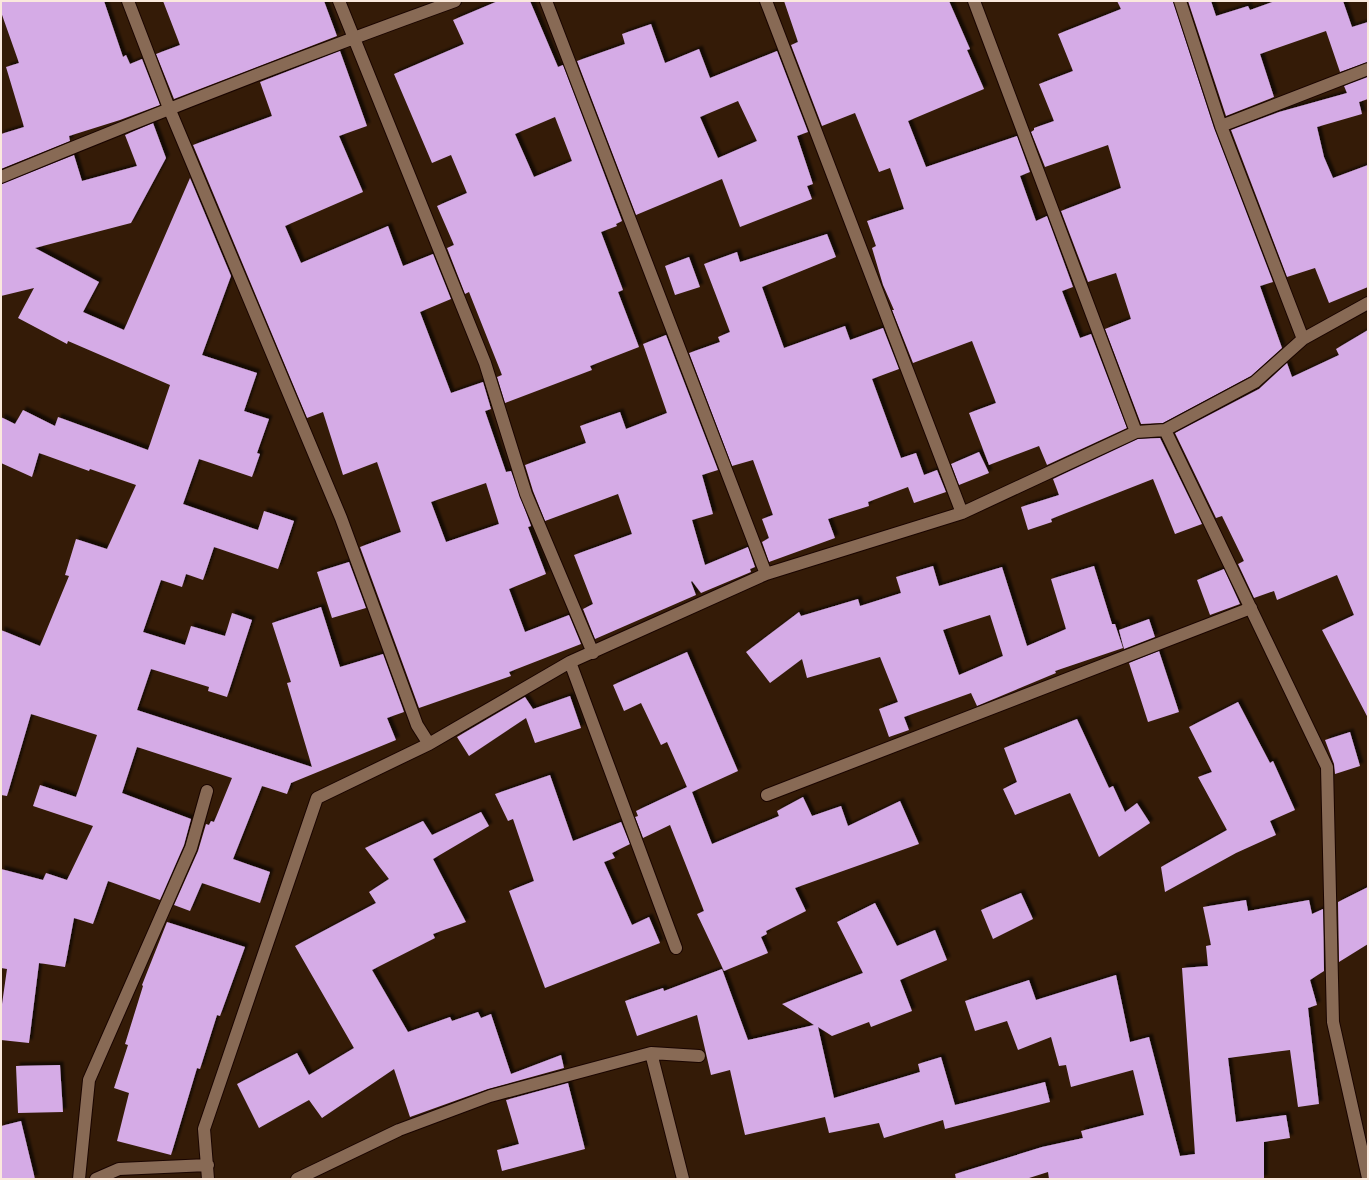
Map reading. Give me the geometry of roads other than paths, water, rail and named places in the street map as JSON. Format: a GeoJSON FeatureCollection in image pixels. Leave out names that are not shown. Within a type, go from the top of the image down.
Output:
{"type":"FeatureCollection","features":[{"type":"Feature","properties":{"kind":"street"},"geometry":{"type":"LineString","coordinates":[[128,1],[169,108],[341,518],[417,725],[429,744]]}},
{"type":"Feature","properties":{"kind":"street"},"geometry":{"type":"LineString","coordinates":[[339,1],[485,363],[526,494],[593,652]]}},
{"type":"Feature","properties":{"kind":"street"},"geometry":{"type":"LineString","coordinates":[[1,176],[169,108],[455,1]]}},
{"type":"Feature","properties":{"kind":"street"},"geometry":{"type":"LineString","coordinates":[[546,1],[766,574]]}},
{"type":"Feature","properties":{"kind":"street"},"geometry":{"type":"LineString","coordinates":[[766,1],[962,513]]}},
{"type":"Feature","properties":{"kind":"street"},"geometry":{"type":"LineString","coordinates":[[974,1],[1136,432]]}},
{"type":"Feature","properties":{"kind":"street"},"geometry":{"type":"LineString","coordinates":[[1180,1],[1221,126],[1303,339]]}},
{"type":"Feature","properties":{"kind":"street"},"geometry":{"type":"LineString","coordinates":[[1221,126],[1368,69]]}},
{"type":"Feature","properties":{"kind":"street"},"geometry":{"type":"LineString","coordinates":[[208,1179],[204,1129],[317,798],[429,744],[570,662],[766,574],[962,513],[1136,432],[1166,430],[1255,382],[1303,339],[1368,303]]}},
{"type":"Feature","properties":{"kind":"street"},"geometry":{"type":"LineString","coordinates":[[1166,430],[1327,767],[1332,1022],[1368,1178]]}},
{"type":"Feature","properties":{"kind":"street"},"geometry":{"type":"LineString","coordinates":[[767,795],[1250,608]]}},
{"type":"Feature","properties":{"kind":"street"},"geometry":{"type":"LineString","coordinates":[[570,662],[676,948]]}},
{"type":"Feature","properties":{"kind":"street"},"geometry":{"type":"LineString","coordinates":[[79,1179],[89,1080],[191,848],[207,791]]}},
{"type":"Feature","properties":{"kind":"street"},"geometry":{"type":"LineString","coordinates":[[297,1179],[399,1130],[490,1096],[651,1053],[698,1056]]}},
{"type":"Feature","properties":{"kind":"street"},"geometry":{"type":"LineString","coordinates":[[651,1053],[683,1179]]}},
{"type":"Feature","properties":{"kind":"street"},"geometry":{"type":"LineString","coordinates":[[96,1179],[119,1169],[208,1165]]}}]}
